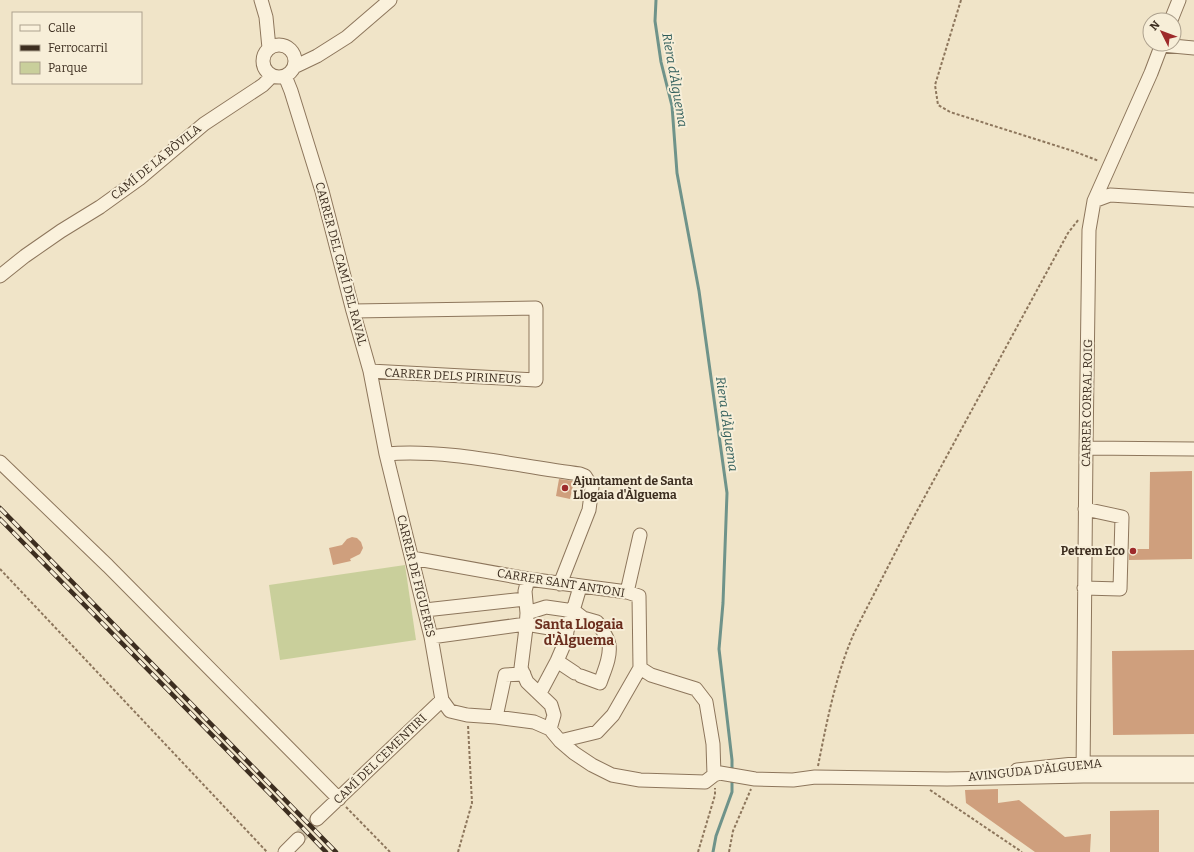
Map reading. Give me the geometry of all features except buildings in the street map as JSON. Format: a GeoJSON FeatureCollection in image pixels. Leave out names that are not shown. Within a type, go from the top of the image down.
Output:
{"type":"FeatureCollection","features":[{"type":"Feature","properties":{"kind":"street"},"geometry":{"type":"LineString","coordinates":[[261,0],[266,17],[269,48]]}},
{"type":"Feature","properties":{"kind":"street"},"geometry":{"type":"LineString","coordinates":[[318,56],[277,45],[269,48],[265,52],[262,63],[264,68],[272,76],[278,77],[289,72],[318,56],[347,37],[390,0]]}},
{"type":"Feature","properties":{"kind":"street"},"geometry":{"type":"LineString","coordinates":[[1174,12],[1179,0]]}},
{"type":"Feature","properties":{"kind":"street"},"geometry":{"type":"LineString","coordinates":[[266,17],[289,49],[295,62],[289,72]]}},
{"type":"Feature","properties":{"kind":"street"},"geometry":{"type":"LineString","coordinates":[[1182,46],[1194,48]]}},
{"type":"Feature","properties":{"kind":"street","name":"CARRER CORRAL ROIG"},"geometry":{"type":"LineString","coordinates":[[1083,769],[1089,230],[1094,201],[1159,52]]}},
{"type":"Feature","properties":{"kind":"street","name":"CARRER DEL CAMÍ DEL RAVAL"},"geometry":{"type":"LineString","coordinates":[[289,72],[291,91],[322,191],[370,371],[386,454]]}},
{"type":"Feature","properties":{"kind":"street","name":"CAMÍ DE LA BÒVILA"},"geometry":{"type":"LineString","coordinates":[[0,276],[55,235],[100,207],[139,179],[204,124],[263,85],[272,76]]}},
{"type":"Feature","properties":{"kind":"street"},"geometry":{"type":"LineString","coordinates":[[1094,201],[1110,195],[1194,200]]}},
{"type":"Feature","properties":{"kind":"street","name":"CARRER DELS PIRINEUS"},"geometry":{"type":"LineString","coordinates":[[353,311],[536,308],[536,380],[370,371]]}},
{"type":"Feature","properties":{"kind":"street"},"geometry":{"type":"LineString","coordinates":[[1086,448],[1194,449]]}},
{"type":"Feature","properties":{"kind":"street"},"geometry":{"type":"LineString","coordinates":[[386,454],[411,452],[462,456],[585,476],[592,487],[589,510],[560,584]]}},
{"type":"Feature","properties":{"kind":"street","name":"CARRER DE FIGUERES"},"geometry":{"type":"LineString","coordinates":[[386,454],[432,637],[442,700]]}},
{"type":"Feature","properties":{"kind":"street"},"geometry":{"type":"LineString","coordinates":[[0,462],[108,566],[339,800]]}},
{"type":"Feature","properties":{"kind":"street"},"geometry":{"type":"LineString","coordinates":[[1084,588],[1120,589],[1122,517],[1085,510]]}},
{"type":"Feature","properties":{"kind":"street"},"geometry":{"type":"LineString","coordinates":[[627,592],[640,535]]}},
{"type":"Feature","properties":{"kind":"street","name":"CARRER SANT ANTONI"},"geometry":{"type":"LineString","coordinates":[[412,558],[528,579],[627,592],[638,596],[640,668]]}},
{"type":"Feature","properties":{"kind":"street"},"geometry":{"type":"LineString","coordinates":[[528,579],[525,599],[526,618],[522,668],[527,682],[550,705],[554,715],[550,729]]}},
{"type":"Feature","properties":{"kind":"street"},"geometry":{"type":"LineString","coordinates":[[540,694],[566,640],[567,631],[580,587]]}},
{"type":"Feature","properties":{"kind":"street"},"geometry":{"type":"LineString","coordinates":[[425,610],[525,599]]}},
{"type":"Feature","properties":{"kind":"street"},"geometry":{"type":"LineString","coordinates":[[432,637],[526,618],[546,607],[574,611],[583,618],[597,622],[603,630],[609,644],[607,662],[600,683],[578,674],[557,661]]}},
{"type":"Feature","properties":{"kind":"street"},"geometry":{"type":"LineString","coordinates":[[526,618],[567,631]]}},
{"type":"Feature","properties":{"kind":"street"},"geometry":{"type":"LineString","coordinates":[[442,700],[450,711],[467,715],[534,722],[550,729],[560,741],[582,759],[612,775],[640,780],[705,782],[717,774],[706,702],[696,689],[651,675],[640,668],[613,715],[597,732],[560,741]]}},
{"type":"Feature","properties":{"kind":"street"},"geometry":{"type":"LineString","coordinates":[[496,717],[505,675],[524,674]]}},
{"type":"Feature","properties":{"kind":"street","name":"CAMÍ DEL CEMENTIRI"},"geometry":{"type":"LineString","coordinates":[[318,819],[442,700]]}},
{"type":"Feature","properties":{"kind":"street","name":"AVINGUDA D'ÀLGUEMA"},"geometry":{"type":"LineString","coordinates":[[717,774],[755,779],[793,780],[815,777],[947,779],[1194,763]]}},
{"type":"Feature","properties":{"kind":"street","name":"AVINGUDA D'ÀLGUEMA"},"geometry":{"type":"LineString","coordinates":[[1083,769],[1194,776]]}},
{"type":"Feature","properties":{"kind":"street"},"geometry":{"type":"LineString","coordinates":[[285,852],[298,839]]}},
{"type":"Feature","properties":{"kind":"path"},"geometry":{"type":"LineString","coordinates":[[961,0],[935,85],[938,105],[950,112],[1073,151],[1110,166]]}},
{"type":"Feature","properties":{"kind":"path"},"geometry":{"type":"LineString","coordinates":[[815,777],[840,668],[855,631],[911,522],[1060,247],[1068,233],[1081,217]]}},
{"type":"Feature","properties":{"kind":"path"},"geometry":{"type":"LineString","coordinates":[[0,569],[267,852]]}},
{"type":"Feature","properties":{"kind":"path"},"geometry":{"type":"LineString","coordinates":[[458,852],[472,803],[467,715]]}},
{"type":"Feature","properties":{"kind":"path"},"geometry":{"type":"LineString","coordinates":[[698,852],[715,795],[717,774]]}},
{"type":"Feature","properties":{"kind":"path"},"geometry":{"type":"LineString","coordinates":[[729,852],[733,831],[755,779]]}},
{"type":"Feature","properties":{"kind":"path"},"geometry":{"type":"LineString","coordinates":[[920,779],[927,788],[1022,852]]}},
{"type":"Feature","properties":{"kind":"path"},"geometry":{"type":"LineString","coordinates":[[339,800],[390,852]]}},
{"type":"Feature","properties":{"kind":"green space"},"geometry":{"type":"Polygon","coordinates":[[[405,565],[416,640],[280,660],[269,585],[405,565]]]}},
{"type":"Feature","properties":{"kind":"waterway","name":"Riera d'Àlguema"},"geometry":{"type":"LineString","coordinates":[[656,0],[655,21],[661,62],[672,106],[677,173],[699,291],[727,493],[723,603],[719,649],[732,771]]}},
{"type":"Feature","properties":{"kind":"waterway","name":"Riera d'Àlguema"},"geometry":{"type":"LineString","coordinates":[[713,852],[716,836],[732,792],[732,779]]}},
{"type":"Feature","properties":{"kind":"tunnel"},"geometry":{"type":"LineString","coordinates":[[298,839],[317,819]]}},
{"type":"Feature","properties":{"kind":"railway"},"geometry":{"type":"LineString","coordinates":[[0,508],[336,852]]}},
{"type":"Feature","properties":{"kind":"railway"},"geometry":{"type":"LineString","coordinates":[[0,519],[326,852]]}},
{"type":"Feature","properties":{"kind":"place","name":"Ajuntament de Santa Llogaia d'Àlguema"},"geometry":{"type":"Point","coordinates":[565,488]}},
{"type":"Feature","properties":{"kind":"place","name":"Petrem Eco"},"geometry":{"type":"Point","coordinates":[1133,551]}},
{"type":"Feature","properties":{"kind":"district","name":"Santa Llogaia d'Àlguema"},"geometry":{"type":"Point","coordinates":[579,632]}}]}
